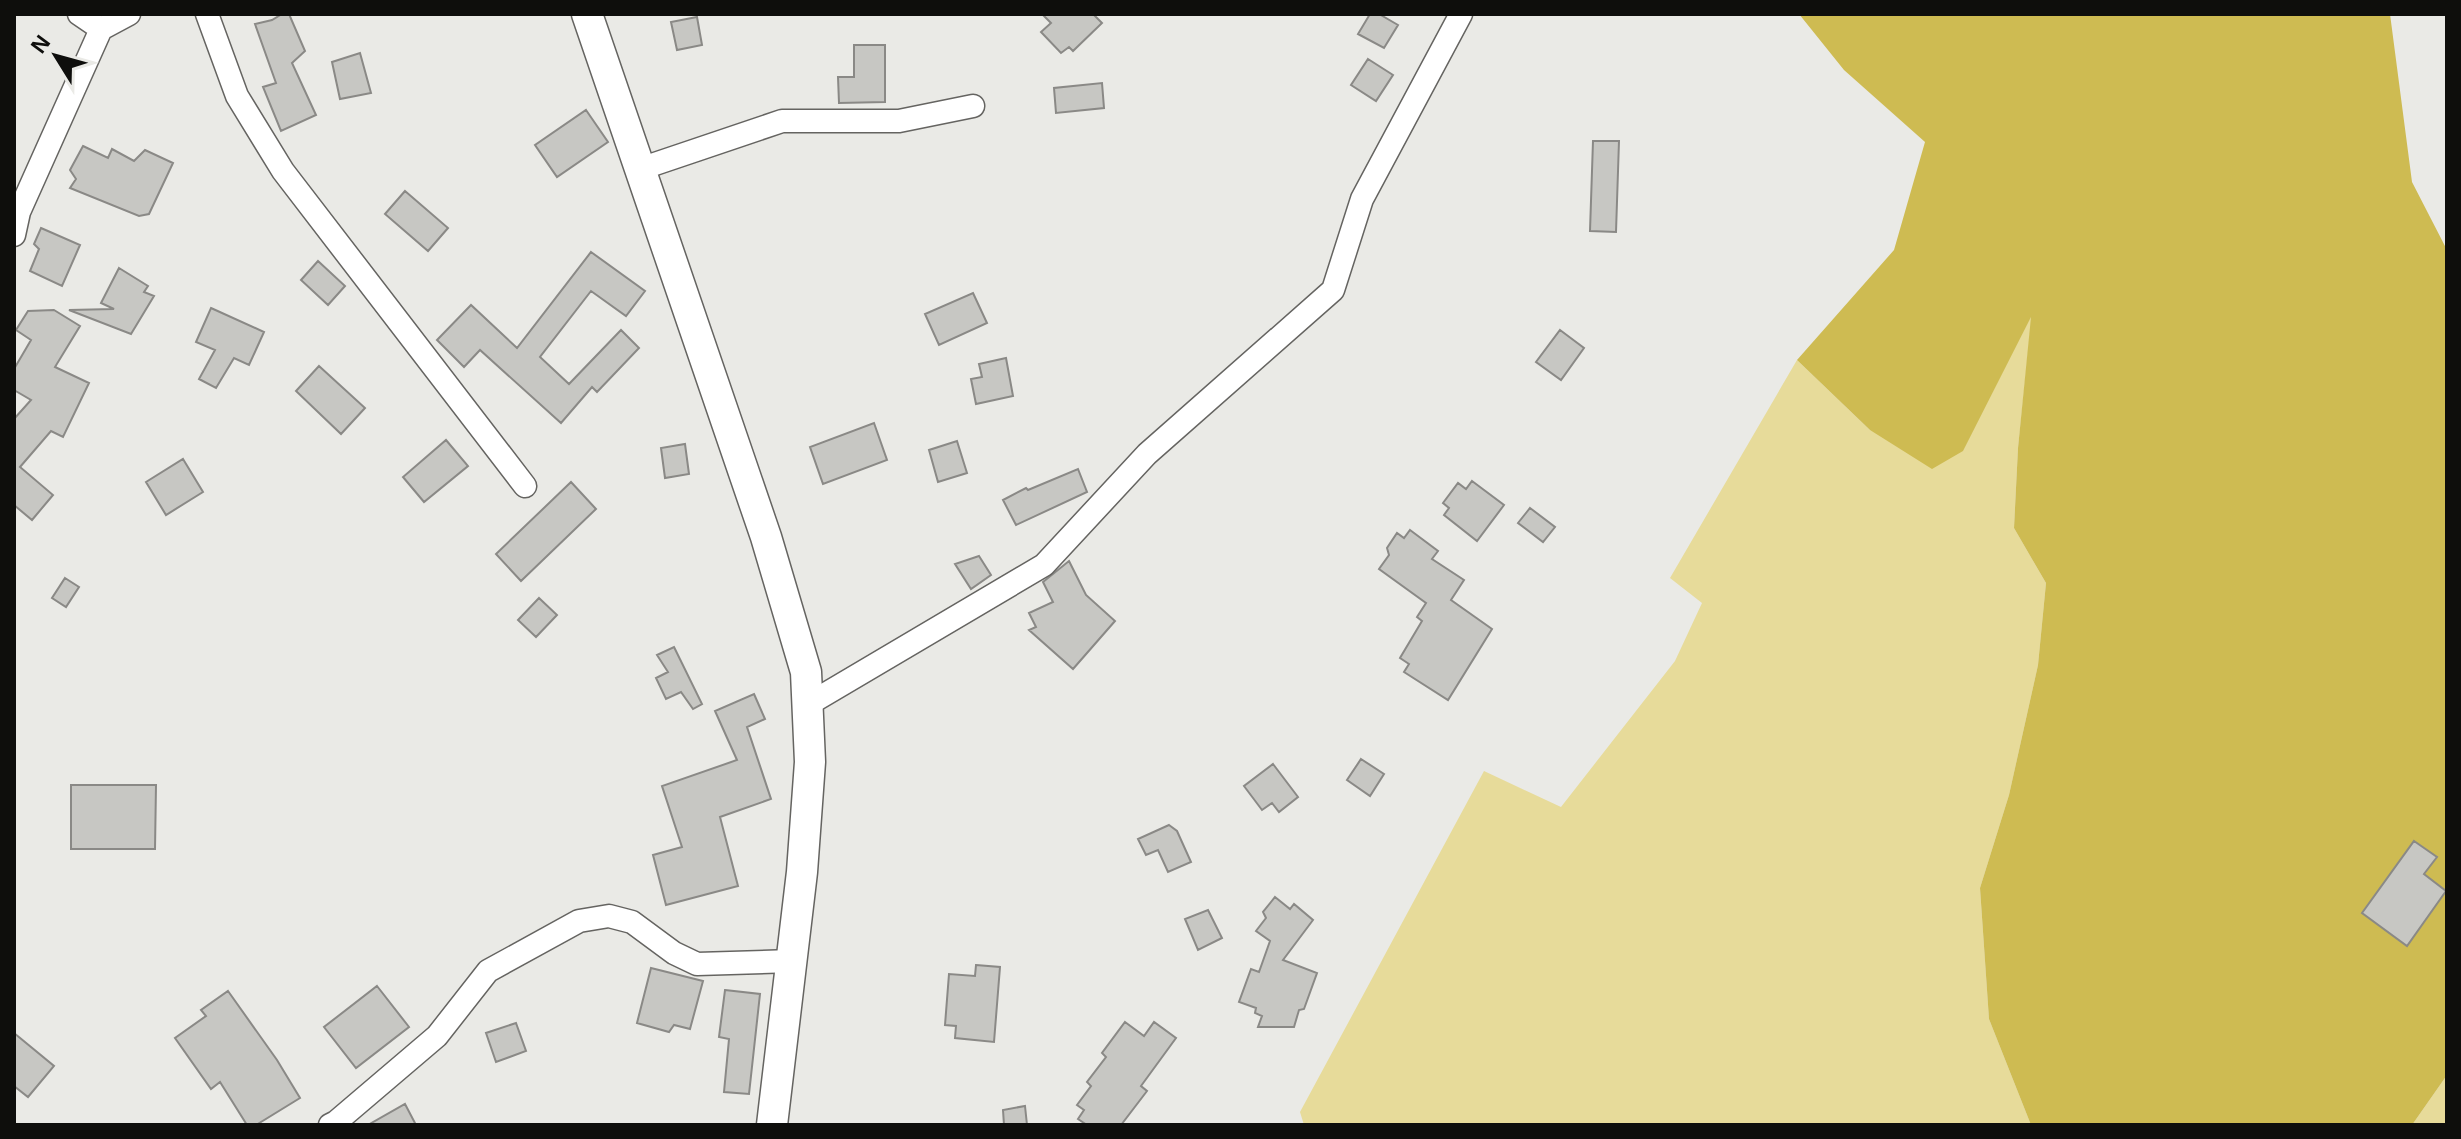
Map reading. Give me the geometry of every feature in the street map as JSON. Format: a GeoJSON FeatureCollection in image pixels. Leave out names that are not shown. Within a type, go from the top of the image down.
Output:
{"type":"FeatureCollection","features":[{"type":"Feature","properties":{"kind":"street"},"geometry":{"type":"LineString","coordinates":[[79,14],[101,29]]}},
{"type":"Feature","properties":{"kind":"street"},"geometry":{"type":"LineString","coordinates":[[14,235],[24,199],[101,29],[129,14]]}},
{"type":"Feature","properties":{"kind":"street"},"geometry":{"type":"LineString","coordinates":[[207,14],[237,96],[283,171],[525,486]]}},
{"type":"Feature","properties":{"kind":"street"},"geometry":{"type":"LineString","coordinates":[[587,14],[766,537],[806,672],[810,762],[802,872],[772,1125]]}},
{"type":"Feature","properties":{"kind":"street"},"geometry":{"type":"LineString","coordinates":[[807,705],[1044,565],[1147,454],[1333,290],[1362,199],[1461,14]]}},
{"type":"Feature","properties":{"kind":"street"},"geometry":{"type":"LineString","coordinates":[[640,169],[782,121],[899,121],[973,106]]}},
{"type":"Feature","properties":{"kind":"street"},"geometry":{"type":"LineString","coordinates":[[330,1125],[437,1036],[488,971],[579,921],[609,916],[632,922],[674,953],[697,964],[792,961]]}},
{"type":"Feature","properties":{"kind":"shaded area"},"geometry":{"type":"Polygon","coordinates":[[[1799,14],[2390,14],[2412,182],[2447,250],[2447,1075],[2412,1125],[2031,1125],[1989,1019],[1980,888],[2009,795],[2038,665],[2046,583],[2014,528],[2018,448],[2031,317],[1963,451],[1932,469],[1870,430],[1797,360],[1894,250],[1925,142],[1844,70],[1799,14]]]}},
{"type":"Feature","properties":{"kind":"shaded area"},"geometry":{"type":"Polygon","coordinates":[[[2032,314],[2018,448],[2014,528],[2046,583],[2038,665],[2009,795],[1980,888],[1989,1019],[2031,1125],[1304,1125],[1300,1112],[1484,771],[1561,807],[1675,661],[1702,603],[1670,578],[1797,360],[1870,430],[1963,450],[2032,314]]]}},
{"type":"Feature","properties":{"kind":"shaded area"},"geometry":{"type":"Polygon","coordinates":[[[2447,1075],[2447,1125],[2412,1125],[2447,1075]]]}},
{"type":"Feature","properties":{"kind":"building"},"geometry":{"type":"Polygon","coordinates":[[[289,14],[305,51],[292,63],[316,115],[281,131],[263,87],[276,83],[255,24],[289,14]]]}},
{"type":"Feature","properties":{"kind":"building"},"geometry":{"type":"Polygon","coordinates":[[[1042,14],[1093,14],[1102,23],[1073,51],[1069,47],[1061,53],[1041,32],[1051,23],[1042,14]]]}},
{"type":"Feature","properties":{"kind":"building"},"geometry":{"type":"Polygon","coordinates":[[[1370,14],[1379,14],[1398,25],[1384,48],[1358,34],[1370,14]]]}},
{"type":"Feature","properties":{"kind":"building"},"geometry":{"type":"Polygon","coordinates":[[[697,17],[702,45],[677,50],[671,22],[697,17]]]}},
{"type":"Feature","properties":{"kind":"building"},"geometry":{"type":"Polygon","coordinates":[[[854,45],[885,45],[885,102],[839,103],[838,77],[854,77],[854,45]]]}},
{"type":"Feature","properties":{"kind":"building"},"geometry":{"type":"Polygon","coordinates":[[[360,53],[371,93],[340,99],[332,62],[360,53]]]}},
{"type":"Feature","properties":{"kind":"building"},"geometry":{"type":"Polygon","coordinates":[[[1368,59],[1393,75],[1376,101],[1351,85],[1368,59]]]}},
{"type":"Feature","properties":{"kind":"building"},"geometry":{"type":"Polygon","coordinates":[[[1102,83],[1104,108],[1056,113],[1054,88],[1102,83]]]}},
{"type":"Feature","properties":{"kind":"building"},"geometry":{"type":"Polygon","coordinates":[[[586,110],[608,142],[557,177],[535,145],[586,110]]]}},
{"type":"Feature","properties":{"kind":"building"},"geometry":{"type":"Polygon","coordinates":[[[1593,141],[1619,141],[1616,232],[1590,231],[1593,141]]]}},
{"type":"Feature","properties":{"kind":"building"},"geometry":{"type":"Polygon","coordinates":[[[83,146],[108,158],[112,149],[134,161],[145,150],[173,163],[149,214],[139,216],[70,188],[76,179],[70,170],[83,146]]]}},
{"type":"Feature","properties":{"kind":"building"},"geometry":{"type":"Polygon","coordinates":[[[405,191],[448,228],[428,251],[385,214],[405,191]]]}},
{"type":"Feature","properties":{"kind":"building"},"geometry":{"type":"Polygon","coordinates":[[[41,228],[80,245],[62,286],[30,271],[39,249],[34,244],[41,228]]]}},
{"type":"Feature","properties":{"kind":"building"},"geometry":{"type":"Polygon","coordinates":[[[591,252],[645,291],[626,316],[591,291],[540,357],[569,384],[621,330],[639,348],[597,392],[592,387],[561,423],[480,350],[464,367],[437,340],[471,305],[517,348],[591,252]]]}},
{"type":"Feature","properties":{"kind":"building"},"geometry":{"type":"Polygon","coordinates":[[[318,261],[345,286],[328,305],[301,280],[318,261]]]}},
{"type":"Feature","properties":{"kind":"building"},"geometry":{"type":"Polygon","coordinates":[[[119,268],[148,286],[144,292],[154,296],[131,334],[69,310],[114,309],[101,303],[119,268]]]}},
{"type":"Feature","properties":{"kind":"building"},"geometry":{"type":"Polygon","coordinates":[[[973,293],[987,323],[939,345],[925,314],[973,293]]]}},
{"type":"Feature","properties":{"kind":"building"},"geometry":{"type":"Polygon","coordinates":[[[211,308],[264,332],[249,365],[234,358],[216,388],[199,379],[215,350],[196,342],[211,308]]]}},
{"type":"Feature","properties":{"kind":"building"},"geometry":{"type":"Polygon","coordinates":[[[54,310],[80,326],[55,367],[89,383],[63,437],[51,431],[20,467],[53,495],[32,520],[14,505],[14,419],[31,400],[14,390],[14,369],[31,340],[16,330],[28,311],[54,310]]]}},
{"type":"Feature","properties":{"kind":"building"},"geometry":{"type":"Polygon","coordinates":[[[1560,330],[1584,348],[1561,380],[1536,362],[1560,330]]]}},
{"type":"Feature","properties":{"kind":"building"},"geometry":{"type":"Polygon","coordinates":[[[1006,358],[1013,396],[976,404],[971,379],[982,377],[979,364],[1006,358]]]}},
{"type":"Feature","properties":{"kind":"building"},"geometry":{"type":"Polygon","coordinates":[[[319,366],[365,408],[341,434],[296,391],[319,366]]]}},
{"type":"Feature","properties":{"kind":"building"},"geometry":{"type":"Polygon","coordinates":[[[874,423],[887,460],[823,484],[810,447],[874,423]]]}},
{"type":"Feature","properties":{"kind":"building"},"geometry":{"type":"Polygon","coordinates":[[[446,440],[468,466],[424,502],[403,477],[446,440]]]}},
{"type":"Feature","properties":{"kind":"building"},"geometry":{"type":"Polygon","coordinates":[[[957,441],[967,473],[938,482],[929,450],[957,441]]]}},
{"type":"Feature","properties":{"kind":"building"},"geometry":{"type":"Polygon","coordinates":[[[685,444],[689,474],[665,478],[661,448],[685,444]]]}},
{"type":"Feature","properties":{"kind":"building"},"geometry":{"type":"Polygon","coordinates":[[[183,459],[203,492],[166,515],[146,482],[183,459]]]}},
{"type":"Feature","properties":{"kind":"building"},"geometry":{"type":"Polygon","coordinates":[[[1078,469],[1087,492],[1016,525],[1003,500],[1078,469]]]}},
{"type":"Feature","properties":{"kind":"building"},"geometry":{"type":"Polygon","coordinates":[[[1472,481],[1504,505],[1477,541],[1444,515],[1449,508],[1443,503],[1458,483],[1466,489],[1472,481]]]}},
{"type":"Feature","properties":{"kind":"building"},"geometry":{"type":"Polygon","coordinates":[[[571,482],[596,509],[521,581],[496,554],[571,482]]]}},
{"type":"Feature","properties":{"kind":"building"},"geometry":{"type":"Polygon","coordinates":[[[1530,508],[1555,527],[1543,542],[1518,523],[1530,508]]]}},
{"type":"Feature","properties":{"kind":"building"},"geometry":{"type":"Polygon","coordinates":[[[1410,530],[1438,551],[1432,559],[1464,580],[1451,600],[1492,629],[1448,700],[1404,672],[1409,664],[1400,658],[1422,621],[1417,617],[1426,603],[1379,569],[1389,555],[1387,548],[1397,533],[1404,538],[1410,530]]]}},
{"type":"Feature","properties":{"kind":"building"},"geometry":{"type":"Polygon","coordinates":[[[979,556],[991,575],[971,589],[955,564],[979,556]]]}},
{"type":"Feature","properties":{"kind":"building"},"geometry":{"type":"Polygon","coordinates":[[[1069,561],[1086,595],[1115,621],[1073,669],[1029,630],[1036,627],[1029,613],[1053,602],[1043,582],[1069,561]]]}},
{"type":"Feature","properties":{"kind":"building"},"geometry":{"type":"Polygon","coordinates":[[[65,578],[79,587],[66,607],[52,598],[65,578]]]}},
{"type":"Feature","properties":{"kind":"building"},"geometry":{"type":"Polygon","coordinates":[[[539,598],[557,615],[536,637],[518,620],[539,598]]]}},
{"type":"Feature","properties":{"kind":"building"},"geometry":{"type":"Polygon","coordinates":[[[674,647],[702,704],[693,709],[681,692],[666,699],[656,678],[668,672],[657,655],[674,647]]]}},
{"type":"Feature","properties":{"kind":"building"},"geometry":{"type":"Polygon","coordinates":[[[754,694],[765,719],[747,727],[771,799],[720,817],[738,886],[666,905],[653,855],[682,847],[662,786],[737,760],[715,711],[754,694]]]}},
{"type":"Feature","properties":{"kind":"building"},"geometry":{"type":"Polygon","coordinates":[[[1361,759],[1384,774],[1370,796],[1347,780],[1361,759]]]}},
{"type":"Feature","properties":{"kind":"building"},"geometry":{"type":"Polygon","coordinates":[[[1273,764],[1298,797],[1279,812],[1272,803],[1262,810],[1244,786],[1273,764]]]}},
{"type":"Feature","properties":{"kind":"building"},"geometry":{"type":"Polygon","coordinates":[[[71,785],[156,785],[155,849],[71,849],[71,785]]]}},
{"type":"Feature","properties":{"kind":"building"},"geometry":{"type":"Polygon","coordinates":[[[1169,825],[1177,831],[1191,862],[1168,872],[1158,850],[1146,855],[1138,839],[1169,825]]]}},
{"type":"Feature","properties":{"kind":"building"},"geometry":{"type":"Polygon","coordinates":[[[2414,841],[2437,857],[2424,874],[2446,891],[2407,946],[2362,913],[2414,841]]]}},
{"type":"Feature","properties":{"kind":"building"},"geometry":{"type":"Polygon","coordinates":[[[1275,897],[1290,909],[1294,904],[1313,920],[1283,960],[1317,973],[1294,1027],[1258,1027],[1262,1016],[1255,1013],[1256,1008],[1239,1002],[1251,969],[1259,972],[1270,941],[1256,931],[1266,918],[1263,912],[1275,897]]]}},
{"type":"Feature","properties":{"kind":"building"},"geometry":{"type":"Polygon","coordinates":[[[1208,910],[1222,938],[1198,950],[1185,919],[1208,910]]]}},
{"type":"Feature","properties":{"kind":"building"},"geometry":{"type":"Polygon","coordinates":[[[976,965],[1000,967],[994,1042],[955,1038],[956,1026],[945,1025],[949,974],[975,976],[976,965]]]}},
{"type":"Feature","properties":{"kind":"building"},"geometry":{"type":"Polygon","coordinates":[[[651,968],[703,981],[690,1029],[674,1025],[669,1032],[637,1023],[651,968]]]}},
{"type":"Feature","properties":{"kind":"building"},"geometry":{"type":"Polygon","coordinates":[[[377,986],[409,1027],[356,1068],[324,1027],[377,986]]]}},
{"type":"Feature","properties":{"kind":"building"},"geometry":{"type":"Polygon","coordinates":[[[725,990],[760,994],[749,1094],[724,1092],[729,1039],[719,1037],[725,990]]]}},
{"type":"Feature","properties":{"kind":"building"},"geometry":{"type":"Polygon","coordinates":[[[228,991],[300,1098],[256,1125],[247,1125],[220,1082],[211,1089],[175,1038],[206,1016],[201,1010],[228,991]]]}},
{"type":"Feature","properties":{"kind":"building"},"geometry":{"type":"Polygon","coordinates":[[[1125,1022],[1144,1036],[1154,1022],[1176,1038],[1141,1086],[1147,1091],[1121,1125],[1087,1125],[1078,1119],[1084,1110],[1077,1105],[1091,1086],[1087,1082],[1106,1057],[1102,1053],[1125,1022]]]}},
{"type":"Feature","properties":{"kind":"building"},"geometry":{"type":"Polygon","coordinates":[[[516,1023],[526,1051],[496,1062],[486,1033],[516,1023]]]}},
{"type":"Feature","properties":{"kind":"building"},"geometry":{"type":"Polygon","coordinates":[[[14,1033],[54,1066],[28,1097],[14,1086],[14,1033]]]}},
{"type":"Feature","properties":{"kind":"building"},"geometry":{"type":"Polygon","coordinates":[[[405,1104],[416,1125],[368,1125],[405,1104]]]}},
{"type":"Feature","properties":{"kind":"building"},"geometry":{"type":"Polygon","coordinates":[[[1025,1106],[1027,1125],[1004,1125],[1003,1110],[1025,1106]]]}}]}
